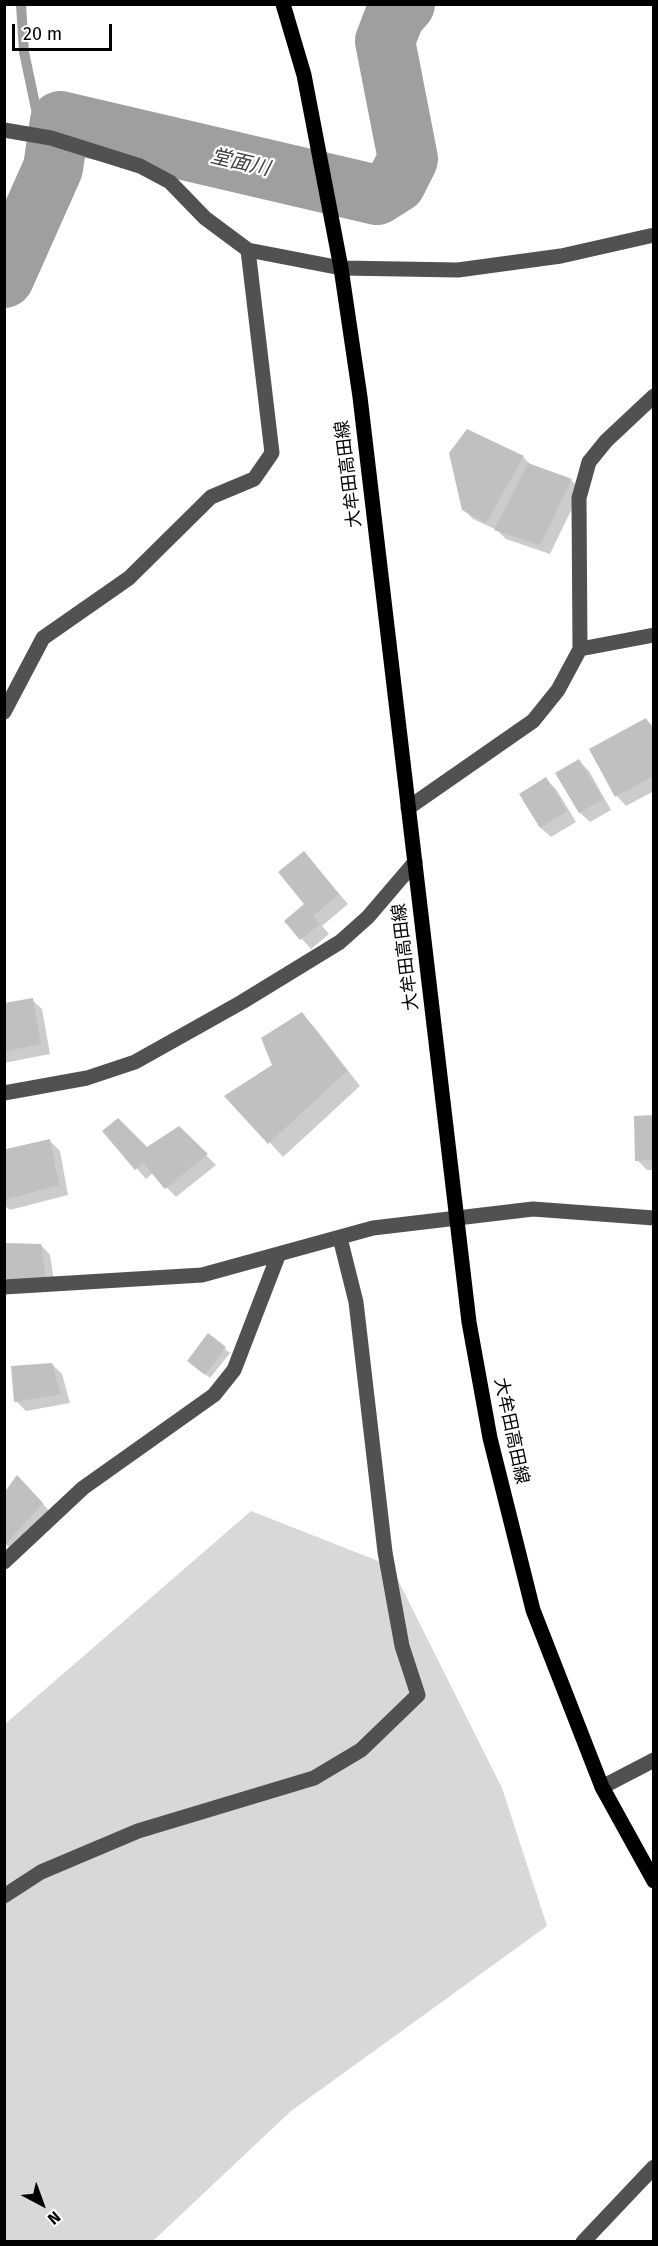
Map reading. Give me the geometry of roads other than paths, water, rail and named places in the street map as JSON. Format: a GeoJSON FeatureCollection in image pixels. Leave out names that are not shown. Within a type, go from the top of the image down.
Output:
{"type":"FeatureCollection","features":[{"type":"Feature","properties":{"kind":"main road","name":"大牟田高田線"},"geometry":{"type":"LineString","coordinates":[[283,4],[304,75],[341,268],[360,397],[469,1322],[490,1438],[533,1610],[602,1787],[654,1881]]}},
{"type":"Feature","properties":{"kind":"street"},"geometry":{"type":"LineString","coordinates":[[4,130],[51,138],[140,166],[170,182],[205,218],[248,250],[341,268],[458,270],[561,256],[654,235]]}},
{"type":"Feature","properties":{"kind":"street"},"geometry":{"type":"LineString","coordinates":[[4,712],[43,638],[129,578],[211,497],[254,479],[272,453],[248,250]]}},
{"type":"Feature","properties":{"kind":"street"},"geometry":{"type":"LineString","coordinates":[[408,807],[533,721],[558,690],[580,649],[579,498],[588,462],[606,441],[654,396]]}},
{"type":"Feature","properties":{"kind":"street"},"geometry":{"type":"LineString","coordinates":[[580,649],[654,635]]}},
{"type":"Feature","properties":{"kind":"street"},"geometry":{"type":"LineString","coordinates":[[4,1093],[87,1078],[135,1062],[242,1002],[340,942],[369,917],[415,862]]}},
{"type":"Feature","properties":{"kind":"street"},"geometry":{"type":"LineString","coordinates":[[4,1287],[202,1275],[278,1256],[373,1228],[533,1209],[654,1218]]}},
{"type":"Feature","properties":{"kind":"street"},"geometry":{"type":"LineString","coordinates":[[4,1896],[41,1872],[138,1831],[314,1778],[361,1750],[418,1695],[402,1646],[385,1552],[356,1302],[340,1238]]}},
{"type":"Feature","properties":{"kind":"street"},"geometry":{"type":"LineString","coordinates":[[4,1562],[83,1488],[214,1395],[234,1370],[278,1256]]}},
{"type":"Feature","properties":{"kind":"street"},"geometry":{"type":"LineString","coordinates":[[602,1787],[654,1760]]}},
{"type":"Feature","properties":{"kind":"street"},"geometry":{"type":"LineString","coordinates":[[583,2241],[654,2167]]}},
{"type":"Feature","properties":{"kind":"waterway"},"geometry":{"type":"LineString","coordinates":[[21,4],[24,52],[36,109],[47,119],[60,121]]}},
{"type":"Feature","properties":{"kind":"waterway","name":"堂面川"},"geometry":{"type":"LineString","coordinates":[[4,278],[53,168],[60,121],[377,195],[396,183],[408,159],[385,41],[395,15],[405,4]]}}]}
